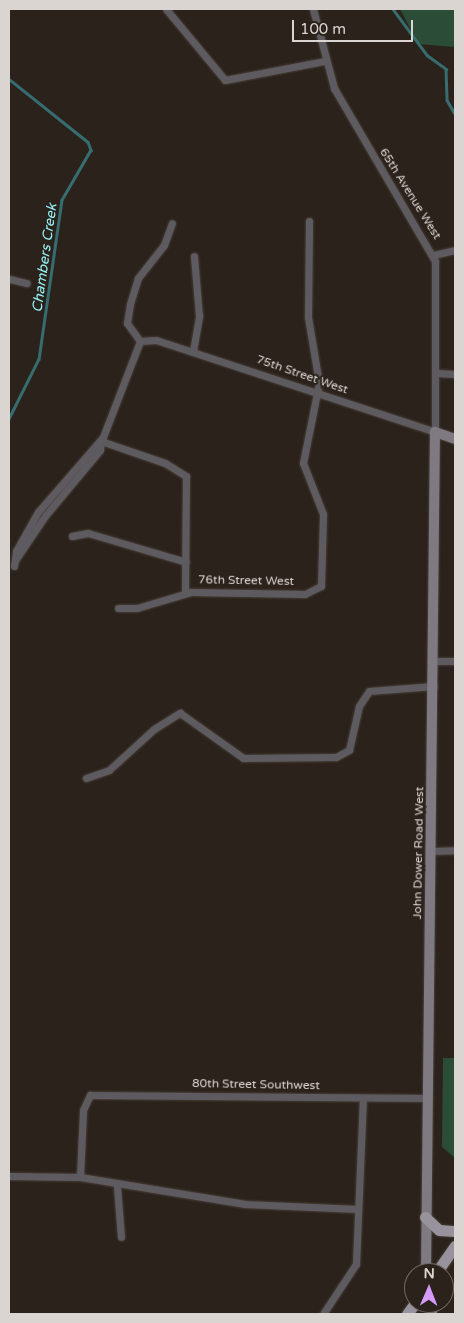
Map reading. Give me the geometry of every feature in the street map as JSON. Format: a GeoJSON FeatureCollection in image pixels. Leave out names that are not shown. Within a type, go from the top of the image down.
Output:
{"type":"FeatureCollection","features":[{"type":"Feature","properties":{"kind":"main road"},"geometry":{"type":"LineString","coordinates":[[424,1217],[439,1230],[455,1231]]}},
{"type":"Feature","properties":{"kind":"main road"},"geometry":{"type":"LineString","coordinates":[[443,1263],[455,1246]]}},
{"type":"Feature","properties":{"kind":"street"},"geometry":{"type":"LineString","coordinates":[[166,9],[225,80],[326,61]]}},
{"type":"Feature","properties":{"kind":"street","name":"65th Avenue West"},"geometry":{"type":"LineString","coordinates":[[313,9],[326,61],[346,112],[434,255],[437,373],[435,432]]}},
{"type":"Feature","properties":{"kind":"street"},"geometry":{"type":"LineString","coordinates":[[309,221],[307,306],[318,393]]}},
{"type":"Feature","properties":{"kind":"street"},"geometry":{"type":"LineString","coordinates":[[15,562],[100,450],[101,441],[140,341],[127,323],[130,304],[138,278],[164,245],[172,223]]}},
{"type":"Feature","properties":{"kind":"street"},"geometry":{"type":"LineString","coordinates":[[434,255],[455,250]]}},
{"type":"Feature","properties":{"kind":"street"},"geometry":{"type":"LineString","coordinates":[[193,351],[199,316],[194,256]]}},
{"type":"Feature","properties":{"kind":"street"},"geometry":{"type":"LineString","coordinates":[[9,279],[27,283]]}},
{"type":"Feature","properties":{"kind":"street","name":"75th Street West"},"geometry":{"type":"LineString","coordinates":[[140,341],[154,339],[193,351],[455,440]]}},
{"type":"Feature","properties":{"kind":"street"},"geometry":{"type":"LineString","coordinates":[[437,373],[455,374]]}},
{"type":"Feature","properties":{"kind":"street","name":"76th Street West"},"geometry":{"type":"LineString","coordinates":[[118,608],[137,608],[185,592],[317,591],[323,576],[323,514],[303,463],[318,393]]}},
{"type":"Feature","properties":{"kind":"street","name":"John Dower Road West"},"geometry":{"type":"LineString","coordinates":[[426,1263],[424,1217],[432,850],[435,432]]}},
{"type":"Feature","properties":{"kind":"street"},"geometry":{"type":"LineString","coordinates":[[101,441],[184,474],[185,592]]}},
{"type":"Feature","properties":{"kind":"street"},"geometry":{"type":"LineString","coordinates":[[72,536],[88,534],[186,562]]}},
{"type":"Feature","properties":{"kind":"street"},"geometry":{"type":"LineString","coordinates":[[434,661],[455,661]]}},
{"type":"Feature","properties":{"kind":"street"},"geometry":{"type":"LineString","coordinates":[[86,778],[110,770],[154,729],[180,713],[243,758],[336,757],[348,750],[360,706],[369,691],[434,686]]}},
{"type":"Feature","properties":{"kind":"street"},"geometry":{"type":"LineString","coordinates":[[432,850],[455,850]]}},
{"type":"Feature","properties":{"kind":"street","name":"80th Street Southwest"},"geometry":{"type":"LineString","coordinates":[[80,1177],[86,1098],[116,1094],[426,1098]]}},
{"type":"Feature","properties":{"kind":"street"},"geometry":{"type":"LineString","coordinates":[[323,1314],[353,1272],[363,1098]]}},
{"type":"Feature","properties":{"kind":"street"},"geometry":{"type":"LineString","coordinates":[[9,1176],[80,1177],[117,1187],[169,1189],[244,1204],[358,1209]]}},
{"type":"Feature","properties":{"kind":"street"},"geometry":{"type":"LineString","coordinates":[[117,1187],[121,1237]]}},
{"type":"Feature","properties":{"kind":"green space"},"geometry":{"type":"Polygon","coordinates":[[[400,9],[455,9],[455,47],[418,44],[400,9]]]}},
{"type":"Feature","properties":{"kind":"green space"},"geometry":{"type":"Polygon","coordinates":[[[443,1058],[455,1058],[455,1158],[442,1147],[443,1058]]]}},
{"type":"Feature","properties":{"kind":"waterway"},"geometry":{"type":"LineString","coordinates":[[393,9],[427,55],[446,69],[447,100],[455,114]]}},
{"type":"Feature","properties":{"kind":"waterway","name":"Chambers Creek"},"geometry":{"type":"LineString","coordinates":[[9,79],[88,142],[91,150],[62,200],[39,359],[9,419]]}}]}
